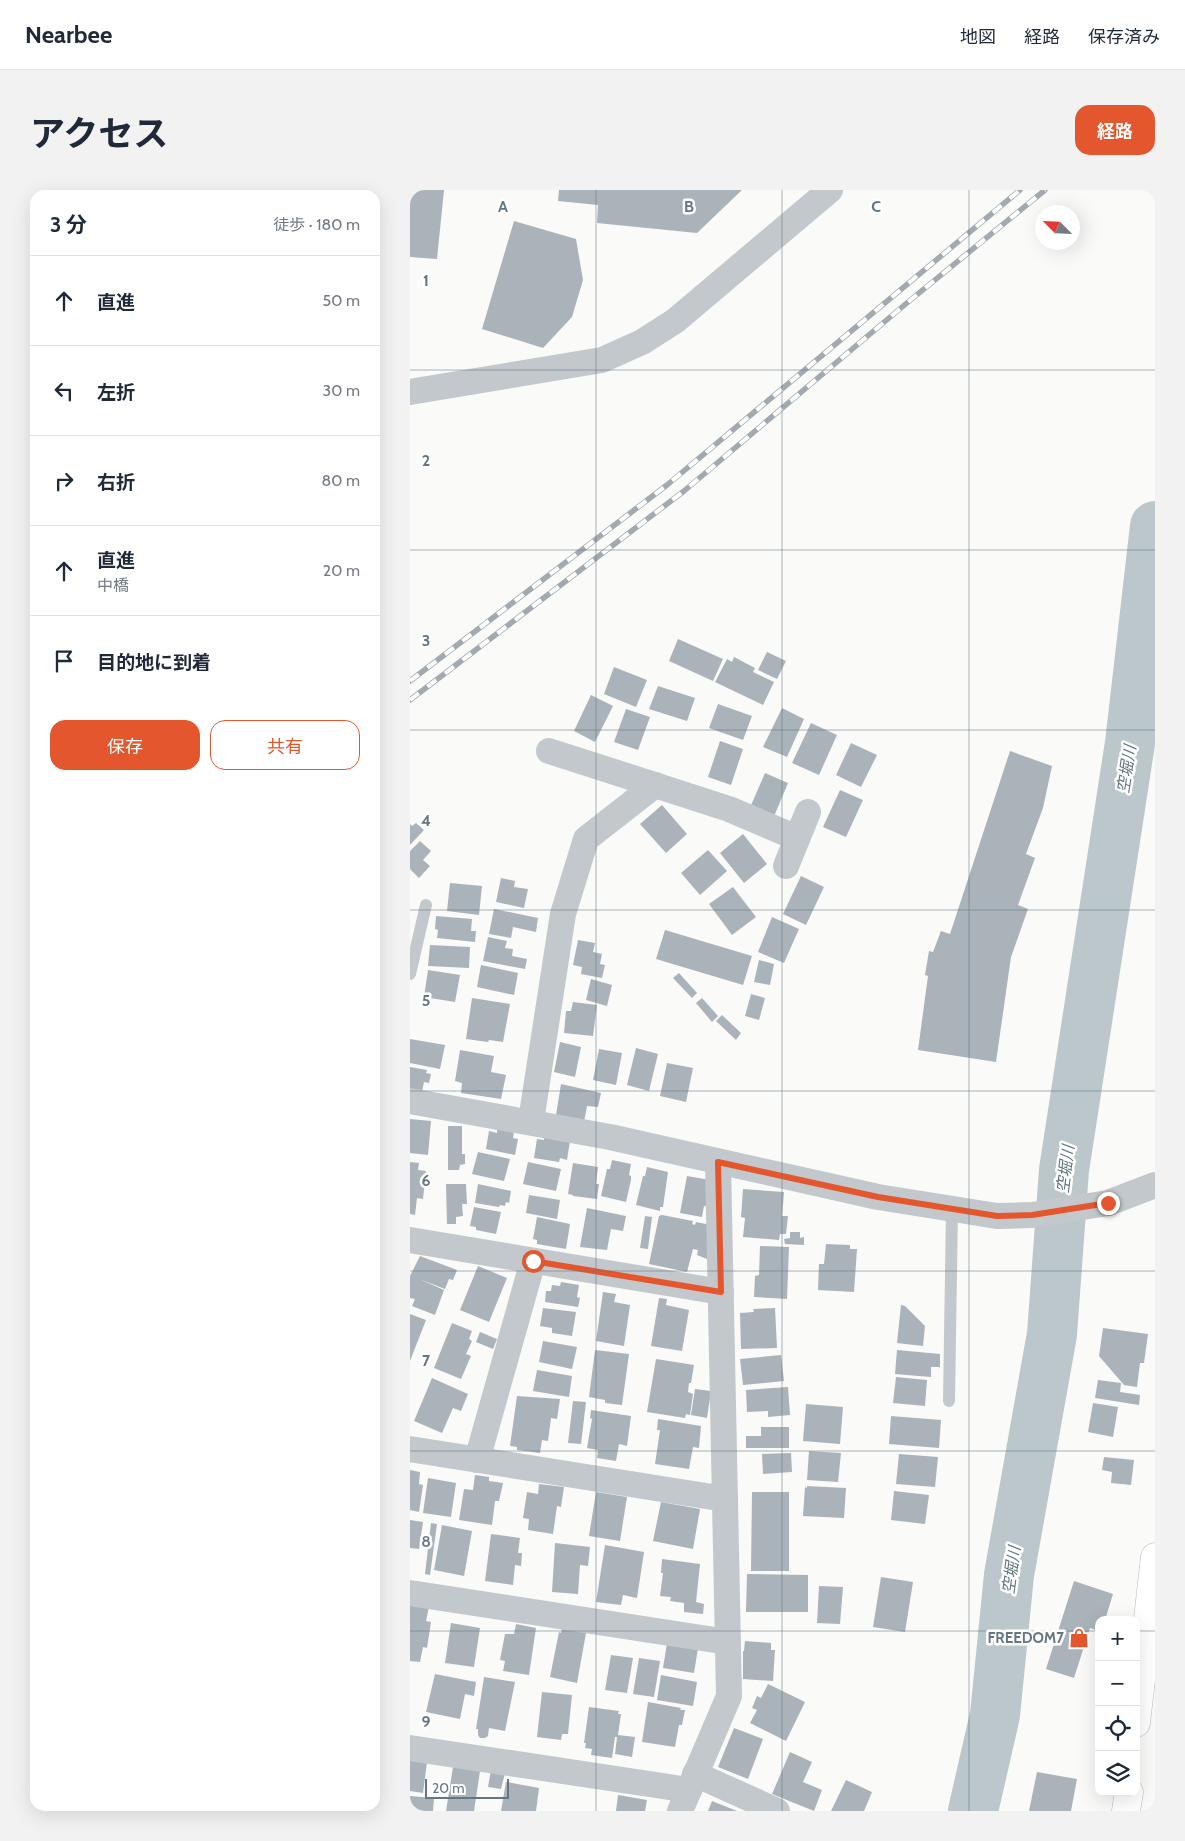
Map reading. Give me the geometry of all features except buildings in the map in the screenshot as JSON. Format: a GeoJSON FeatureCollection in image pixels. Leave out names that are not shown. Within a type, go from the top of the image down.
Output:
{"type":"FeatureCollection","features":[{"type":"Feature","properties":{"kind":"main road"},"geometry":{"type":"LineString","coordinates":[[1138,1706],[1155,1557]]}},
{"type":"Feature","properties":{"kind":"main road"},"geometry":{"type":"LineString","coordinates":[[1126,1811],[1128,1796]]}},
{"type":"Feature","properties":{"kind":"street"},"geometry":{"type":"LineString","coordinates":[[410,392],[602,360],[642,342],[675,321],[830,190]]}},
{"type":"Feature","properties":{"kind":"street"},"geometry":{"type":"LineString","coordinates":[[549,751],[729,808],[797,838]]}},
{"type":"Feature","properties":{"kind":"street"},"geometry":{"type":"LineString","coordinates":[[531,1121],[564,914],[586,839],[655,784]]}},
{"type":"Feature","properties":{"kind":"street"},"geometry":{"type":"LineString","coordinates":[[786,866],[808,812]]}},
{"type":"Feature","properties":{"kind":"street"},"geometry":{"type":"LineString","coordinates":[[410,1101],[531,1121],[610,1137],[878,1197],[997,1216],[1032,1215],[1108,1203],[1155,1185]]}},
{"type":"Feature","properties":{"kind":"street"},"geometry":{"type":"LineString","coordinates":[[688,1792],[729,1696],[718,1162]]}},
{"type":"Feature","properties":{"kind":"street"},"geometry":{"type":"LineString","coordinates":[[410,1240],[721,1292]]}},
{"type":"Feature","properties":{"kind":"street"},"geometry":{"type":"LineString","coordinates":[[477,1460],[533,1261]]}},
{"type":"Feature","properties":{"kind":"street"},"geometry":{"type":"LineString","coordinates":[[410,1449],[725,1499]]}},
{"type":"Feature","properties":{"kind":"street"},"geometry":{"type":"LineString","coordinates":[[410,1594],[728,1642]]}},
{"type":"Feature","properties":{"kind":"street"},"geometry":{"type":"LineString","coordinates":[[410,1748],[688,1792],[777,1811]]}},
{"type":"Feature","properties":{"kind":"lane"},"geometry":{"type":"LineString","coordinates":[[410,974],[426,905]]}},
{"type":"Feature","properties":{"kind":"lane"},"geometry":{"type":"LineString","coordinates":[[949,1401],[952,1209]]}},
{"type":"Feature","properties":{"kind":"waterway","name":"空堀川"},"geometry":{"type":"LineString","coordinates":[[973,1811],[995,1715],[1009,1575],[1052,1334],[1064,1170],[1130,743],[1155,526]]}},
{"type":"Feature","properties":{"kind":"railway"},"geometry":{"type":"LineString","coordinates":[[410,681],[667,485],[1020,190]]}},
{"type":"Feature","properties":{"kind":"railway"},"geometry":{"type":"LineString","coordinates":[[410,700],[684,491],[908,302],[1045,190]]}},
{"type":"Feature","properties":{"kind":"place","name":"FREEDOM7"},"geometry":{"type":"Point","coordinates":[1079,1638]}},
{"type":"Feature","properties":{"kind":"route"},"geometry":{"type":"LineString","coordinates":[[533,1261],[721,1292],[718,1162],[878,1197],[997,1216],[1032,1215],[1108,1203]]}}]}
